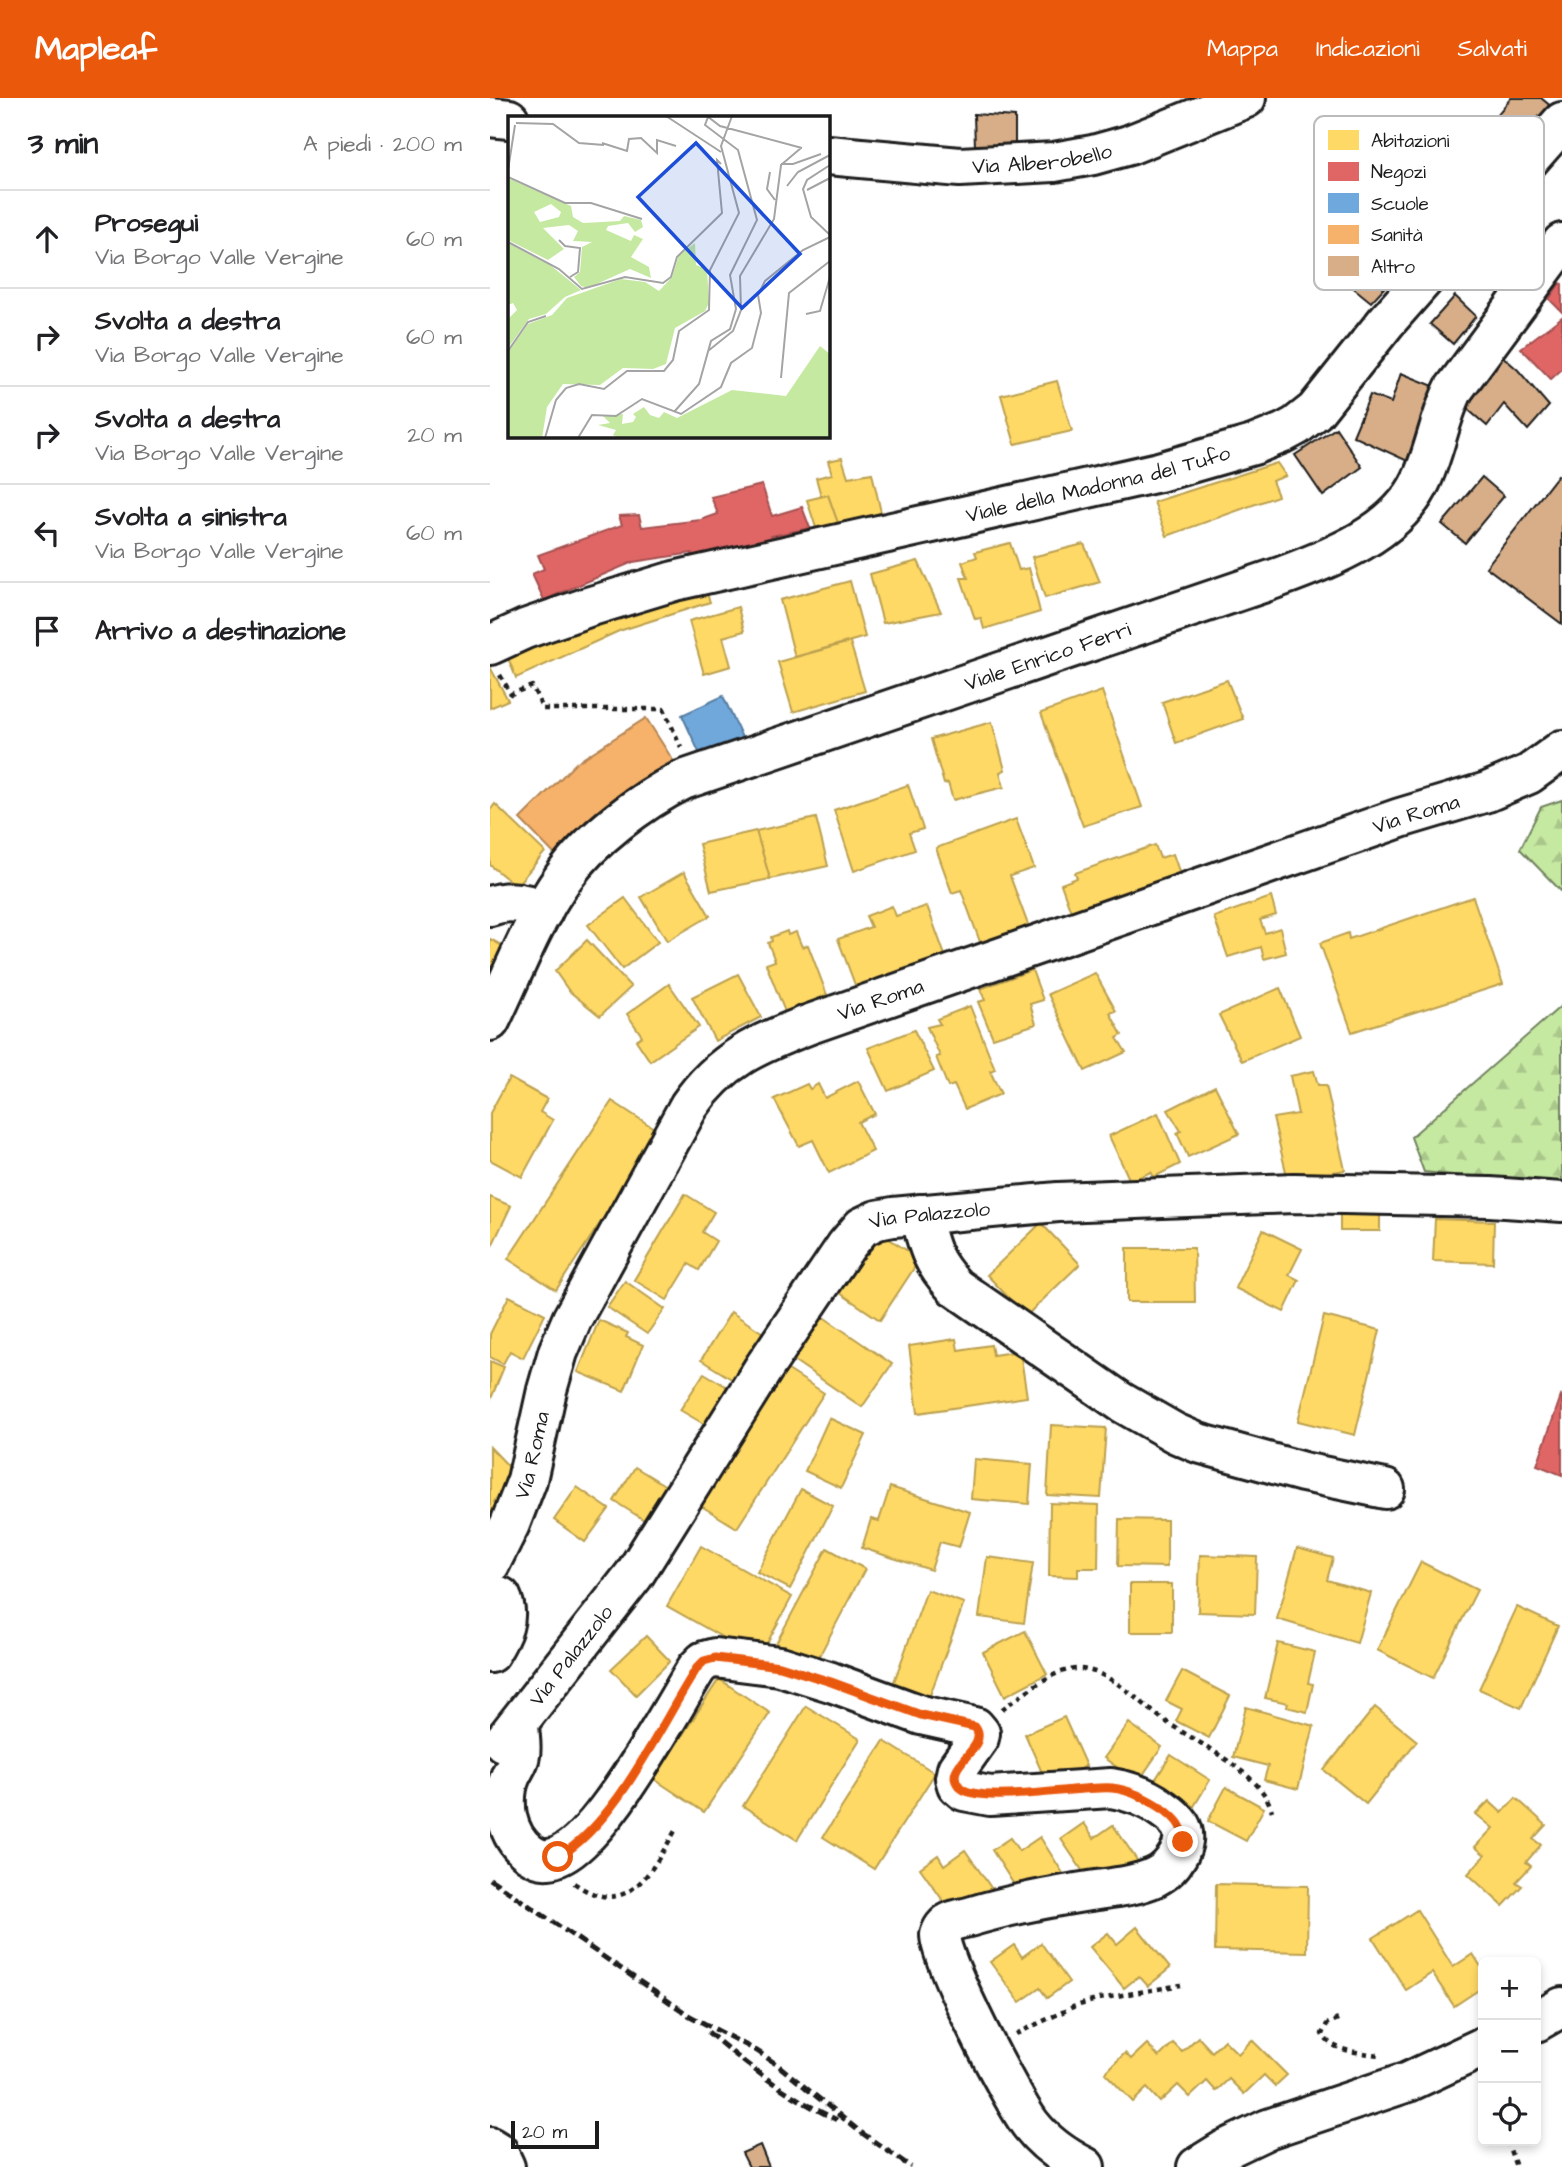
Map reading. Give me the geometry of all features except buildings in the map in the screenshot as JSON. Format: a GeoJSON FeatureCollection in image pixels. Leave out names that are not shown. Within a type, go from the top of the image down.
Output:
{"type":"FeatureCollection","features":[{"type":"Feature","properties":{"kind":"street","name":"Via Alberobello"},"geometry":{"type":"LineString","coordinates":[[830,155],[960,167],[1054,162],[1129,145],[1246,98]]}},
{"type":"Feature","properties":{"kind":"street"},"geometry":{"type":"LineString","coordinates":[[490,117],[508,119]]}},
{"type":"Feature","properties":{"kind":"street","name":"Viale della Madonna del Tufo"},"geometry":{"type":"LineString","coordinates":[[1544,142],[1562,122]]}},
{"type":"Feature","properties":{"kind":"street","name":"Viale Enrico Ferri"},"geometry":{"type":"LineString","coordinates":[[1544,267],[1562,243]]}},
{"type":"Feature","properties":{"kind":"street","name":"Viale della Madonna del Tufo"},"geometry":{"type":"LineString","coordinates":[[498,650],[588,607],[674,581],[1159,472],[1253,445],[1296,426],[1315,411],[1414,290]]}},
{"type":"Feature","properties":{"kind":"street","name":"Viale Enrico Ferri"},"geometry":{"type":"LineString","coordinates":[[490,1021],[543,911],[574,864],[604,834],[653,796],[694,776],[1280,577],[1333,555],[1368,536],[1400,513],[1413,496],[1422,479],[1447,402],[1454,389],[1527,290]]}},
{"type":"Feature","properties":{"kind":"street","name":"Via Roma"},"geometry":{"type":"LineString","coordinates":[[490,1564],[510,1524],[527,1480],[547,1390],[558,1352],[572,1319],[688,1106],[711,1077],[726,1064],[742,1054],[810,1024],[1399,818],[1512,783],[1545,764],[1562,750]]}},
{"type":"Feature","properties":{"kind":"street"},"geometry":{"type":"LineString","coordinates":[[490,906],[521,902],[543,911]]}},
{"type":"Feature","properties":{"kind":"street","name":"Via Palazzolo"},"geometry":{"type":"LineString","coordinates":[[490,1757],[634,1575],[762,1368],[862,1227],[877,1220],[920,1214],[1059,1202],[1294,1193],[1490,1197],[1562,1202]]}},
{"type":"Feature","properties":{"kind":"street"},"geometry":{"type":"LineString","coordinates":[[920,1214],[934,1262],[955,1287],[1149,1419],[1198,1443],[1303,1472],[1385,1489]]}},
{"type":"Feature","properties":{"kind":"street"},"geometry":{"type":"LineString","coordinates":[[490,1591],[501,1597],[505,1620],[500,1637],[490,1653]]}},
{"type":"Feature","properties":{"kind":"street"},"geometry":{"type":"LineString","coordinates":[[519,1723],[520,1754],[506,1793],[508,1820],[515,1838],[523,1848],[539,1859],[550,1860],[565,1852],[596,1823],[620,1794],[689,1680],[704,1661],[715,1658],[780,1666],[921,1715],[975,1727],[980,1732],[979,1738],[957,1769],[955,1779],[964,1791],[990,1796],[1102,1788],[1123,1790],[1158,1805],[1181,1825],[1184,1834],[1178,1855],[1159,1875],[1147,1880],[983,1913],[949,1923],[943,1927],[940,1936],[945,1956],[1016,2105],[1033,2128],[1053,2147],[1085,2167]]}},
{"type":"Feature","properties":{"kind":"street"},"geometry":{"type":"LineString","coordinates":[[1539,2020],[1562,2007]]}},
{"type":"Feature","properties":{"kind":"street"},"geometry":{"type":"LineString","coordinates":[[1197,2167],[1226,2149],[1268,2129],[1408,2082],[1478,2049]]}},
{"type":"Feature","properties":{"kind":"street"},"geometry":{"type":"LineString","coordinates":[[490,2147],[498,2152],[505,2167]]}},
{"type":"Feature","properties":{"kind":"path"},"geometry":{"type":"LineString","coordinates":[[498,650],[511,694],[533,686],[543,709],[664,709],[694,776]]}},
{"type":"Feature","properties":{"kind":"path"},"geometry":{"type":"LineString","coordinates":[[975,1727],[1058,1673],[1087,1670],[1119,1686],[1157,1716],[1242,1772],[1262,1790],[1272,1811]]}},
{"type":"Feature","properties":{"kind":"path"},"geometry":{"type":"LineString","coordinates":[[539,1859],[588,1893],[609,1898],[635,1887],[653,1868],[675,1831]]}},
{"type":"Feature","properties":{"kind":"path"},"geometry":{"type":"LineString","coordinates":[[988,2049],[1073,2007],[1099,1999],[1181,1985]]}},
{"type":"Feature","properties":{"kind":"path"},"geometry":{"type":"LineString","coordinates":[[1338,2019],[1327,2024],[1322,2034],[1326,2041],[1348,2050],[1386,2056]]}},
{"type":"Feature","properties":{"kind":"path"},"geometry":{"type":"LineString","coordinates":[[1509,2146],[1516,2167]]}},
{"type":"Feature","properties":{"kind":"green space"},"geometry":{"type":"Polygon","coordinates":[[[1562,800],[1562,892],[1520,849],[1541,807],[1562,800]]]}},
{"type":"Feature","properties":{"kind":"green space"},"geometry":{"type":"Polygon","coordinates":[[[1562,1005],[1562,1186],[1424,1172],[1411,1137],[1562,1005]]]}},
{"type":"Feature","properties":{"kind":"railway"},"geometry":{"type":"LineString","coordinates":[[490,1879],[690,2016],[757,2051],[779,2066],[859,2131],[911,2167]]}},
{"type":"Feature","properties":{"kind":"railway"},"geometry":{"type":"LineString","coordinates":[[708,2032],[769,2080],[837,2120]]}},
{"type":"Feature","properties":{"kind":"route"},"geometry":{"type":"LineString","coordinates":[[558,1857],[573,1847],[620,1794],[697,1668],[704,1661],[715,1658],[780,1666],[921,1715],[975,1727],[980,1732],[979,1738],[957,1769],[955,1779],[964,1791],[990,1796],[1102,1788],[1123,1790],[1147,1799],[1173,1817],[1181,1825],[1183,1842]]}}]}
